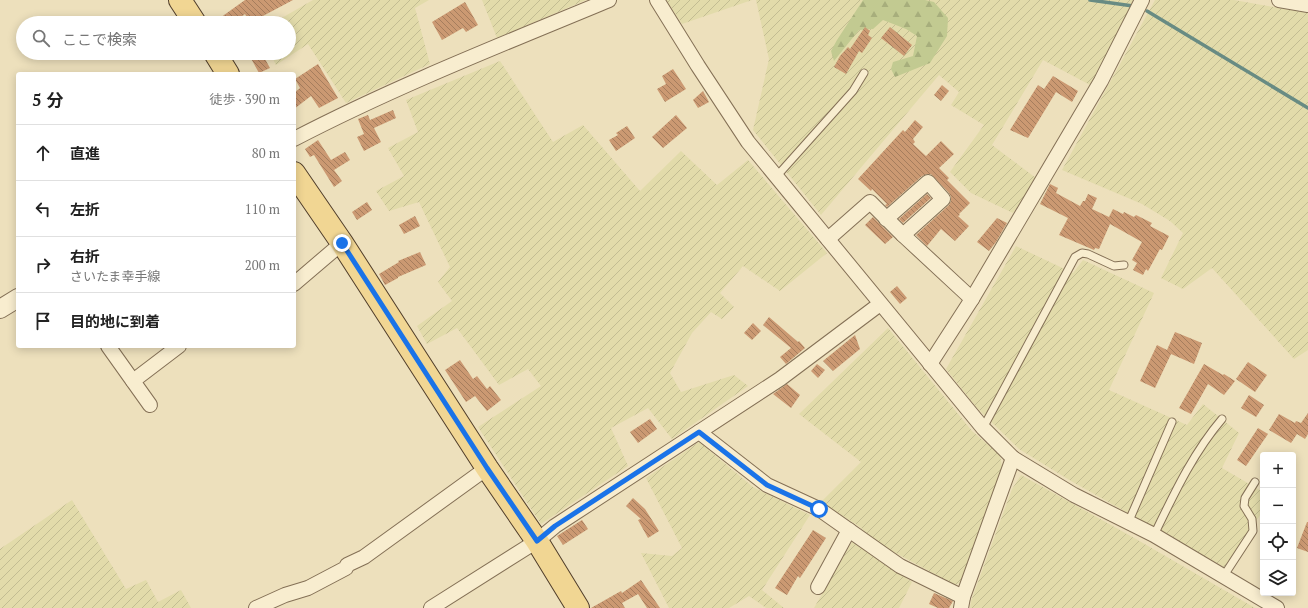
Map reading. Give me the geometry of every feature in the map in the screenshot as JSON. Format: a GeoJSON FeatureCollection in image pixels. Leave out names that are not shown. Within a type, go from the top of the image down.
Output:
{"type":"FeatureCollection","features":[{"type":"Feature","properties":{"kind":"main road"},"geometry":{"type":"LineString","coordinates":[[180,0],[190,16]]}},
{"type":"Feature","properties":{"kind":"main road"},"geometry":{"type":"LineString","coordinates":[[219,60],[227,72]]}},
{"type":"Feature","properties":{"kind":"main road"},"geometry":{"type":"LineString","coordinates":[[296,176],[342,243],[487,468],[537,541],[578,608]]}},
{"type":"Feature","properties":{"kind":"street"},"geometry":{"type":"LineString","coordinates":[[296,138],[404,86],[592,3],[609,0]]}},
{"type":"Feature","properties":{"kind":"street"},"geometry":{"type":"LineString","coordinates":[[656,0],[748,142],[983,428],[1013,458],[1074,495],[1154,535],[1277,608]]}},
{"type":"Feature","properties":{"kind":"street"},"geometry":{"type":"LineString","coordinates":[[930,364],[972,299],[1101,81],[1142,0]]}},
{"type":"Feature","properties":{"kind":"street"},"geometry":{"type":"LineString","coordinates":[[1279,0],[1308,6]]}},
{"type":"Feature","properties":{"kind":"street"},"geometry":{"type":"LineString","coordinates":[[886,219],[928,182],[944,199],[903,235]]}},
{"type":"Feature","properties":{"kind":"street"},"geometry":{"type":"LineString","coordinates":[[828,239],[870,202],[886,219],[972,299]]}},
{"type":"Feature","properties":{"kind":"street"},"geometry":{"type":"LineString","coordinates":[[296,282],[342,243]]}},
{"type":"Feature","properties":{"kind":"street"},"geometry":{"type":"LineString","coordinates":[[0,309],[16,299]]}},
{"type":"Feature","properties":{"kind":"street"},"geometry":{"type":"LineString","coordinates":[[431,608],[537,541],[560,522],[780,378],[880,304]]}},
{"type":"Feature","properties":{"kind":"street"},"geometry":{"type":"LineString","coordinates":[[109,348],[150,405]]}},
{"type":"Feature","properties":{"kind":"street"},"geometry":{"type":"LineString","coordinates":[[133,381],[176,348]]}},
{"type":"Feature","properties":{"kind":"street"},"geometry":{"type":"LineString","coordinates":[[699,432],[767,485],[819,509],[900,566],[962,603],[1013,458]]}},
{"type":"Feature","properties":{"kind":"street"},"geometry":{"type":"LineString","coordinates":[[256,608],[285,595],[308,588],[346,568],[347,565],[364,556],[487,468]]}},
{"type":"Feature","properties":{"kind":"street"},"geometry":{"type":"LineString","coordinates":[[818,587],[849,530]]}},
{"type":"Feature","properties":{"kind":"lane"},"geometry":{"type":"LineString","coordinates":[[776,176],[853,91],[864,74]]}},
{"type":"Feature","properties":{"kind":"lane"},"geometry":{"type":"LineString","coordinates":[[983,428],[1075,257],[1082,253],[1088,254],[1114,266],[1124,265]]}},
{"type":"Feature","properties":{"kind":"lane"},"geometry":{"type":"LineString","coordinates":[[1154,535],[1182,476],[1209,434],[1222,418]]}},
{"type":"Feature","properties":{"kind":"lane"},"geometry":{"type":"LineString","coordinates":[[1128,523],[1172,422]]}},
{"type":"Feature","properties":{"kind":"lane"},"geometry":{"type":"LineString","coordinates":[[1223,577],[1253,531],[1252,520],[1244,506],[1245,498],[1255,482]]}},
{"type":"Feature","properties":{"kind":"shaded area"},"geometry":{"type":"Polygon","coordinates":[[[313,0],[429,0],[415,8],[430,64],[346,103],[308,44],[296,52],[296,16],[285,16],[313,0]]]}},
{"type":"Feature","properties":{"kind":"shaded area"},"geometry":{"type":"Polygon","coordinates":[[[482,0],[586,0],[497,38],[482,0]]]}},
{"type":"Feature","properties":{"kind":"shaded area"},"geometry":{"type":"Polygon","coordinates":[[[666,0],[752,0],[682,24],[666,0]]]}},
{"type":"Feature","properties":{"kind":"shaded area"},"geometry":{"type":"Polygon","coordinates":[[[756,0],[1138,0],[1092,86],[1043,60],[992,145],[1036,178],[1013,213],[971,193],[950,172],[984,125],[951,105],[959,92],[939,75],[821,215],[753,130],[769,59],[756,0]]]}},
{"type":"Feature","properties":{"kind":"shaded area"},"geometry":{"type":"Polygon","coordinates":[[[1155,0],[1234,0],[1308,13],[1308,350],[1294,359],[1212,268],[1183,289],[1161,278],[1183,233],[1170,221],[1142,204],[1062,170],[1155,0]]]}},
{"type":"Feature","properties":{"kind":"shaded area"},"geometry":{"type":"Polygon","coordinates":[[[274,60],[284,60],[276,65],[274,60]]]}},
{"type":"Feature","properties":{"kind":"shaded area"},"geometry":{"type":"Polygon","coordinates":[[[500,61],[553,142],[583,125],[640,191],[681,151],[717,185],[748,160],[827,253],[780,291],[743,266],[720,293],[734,307],[722,319],[711,312],[692,333],[670,373],[681,392],[734,375],[748,386],[672,439],[648,408],[611,428],[628,466],[541,524],[478,427],[541,386],[528,369],[499,385],[457,328],[427,344],[417,326],[452,301],[438,282],[450,267],[419,202],[389,211],[376,191],[404,176],[388,148],[418,132],[406,100],[500,61]]]}},
{"type":"Feature","properties":{"kind":"shaded area"},"geometry":{"type":"Polygon","coordinates":[[[1016,246],[1073,273],[1083,260],[1154,293],[1109,390],[1187,425],[1203,404],[1239,433],[1222,468],[1260,490],[1260,515],[1224,567],[1071,481],[1019,449],[977,408],[946,369],[1016,246]]]}},
{"type":"Feature","properties":{"kind":"shaded area"},"geometry":{"type":"Polygon","coordinates":[[[888,328],[972,431],[1000,455],[1002,467],[962,582],[955,585],[877,543],[860,527],[821,502],[861,462],[799,414],[888,328]]]}},
{"type":"Feature","properties":{"kind":"shaded area"},"geometry":{"type":"Polygon","coordinates":[[[699,442],[753,487],[810,515],[762,590],[784,608],[766,608],[749,596],[729,608],[669,608],[641,553],[672,556],[682,548],[646,478],[699,442]]]}},
{"type":"Feature","properties":{"kind":"shaded area"},"geometry":{"type":"Polygon","coordinates":[[[1021,475],[1255,608],[970,608],[971,601],[1012,489],[1021,475]]]}},
{"type":"Feature","properties":{"kind":"shaded area"},"geometry":{"type":"Polygon","coordinates":[[[72,500],[126,589],[146,580],[158,602],[181,590],[191,608],[0,608],[0,549],[72,500]]]}},
{"type":"Feature","properties":{"kind":"shaded area"},"geometry":{"type":"Polygon","coordinates":[[[852,542],[912,582],[899,608],[814,608],[852,542]]]}},
{"type":"Feature","properties":{"kind":"green space"},"geometry":{"type":"Polygon","coordinates":[[[863,0],[925,0],[934,2],[948,18],[947,36],[930,63],[895,77],[891,69],[893,62],[913,56],[917,36],[906,29],[883,20],[873,29],[859,30],[834,61],[831,51],[863,0]]]}},
{"type":"Feature","properties":{"kind":"building"},"geometry":{"type":"Polygon","coordinates":[[[245,0],[293,0],[263,16],[246,16],[245,14],[242,16],[223,16],[245,0]]]}},
{"type":"Feature","properties":{"kind":"building"},"geometry":{"type":"Polygon","coordinates":[[[465,2],[478,25],[466,32],[463,28],[442,40],[432,22],[465,2]]]}},
{"type":"Feature","properties":{"kind":"building"},"geometry":{"type":"Polygon","coordinates":[[[865,27],[870,31],[868,35],[872,38],[862,53],[859,51],[846,74],[834,67],[840,56],[848,47],[850,49],[865,27]]]}},
{"type":"Feature","properties":{"kind":"building"},"geometry":{"type":"Polygon","coordinates":[[[890,27],[912,45],[904,56],[881,38],[890,27]]]}},
{"type":"Feature","properties":{"kind":"building"},"geometry":{"type":"Polygon","coordinates":[[[252,60],[266,60],[270,68],[258,72],[252,60]]]}},
{"type":"Feature","properties":{"kind":"building"},"geometry":{"type":"Polygon","coordinates":[[[318,64],[338,98],[319,108],[311,96],[296,107],[296,91],[300,88],[296,78],[318,64]]]}},
{"type":"Feature","properties":{"kind":"building"},"geometry":{"type":"Polygon","coordinates":[[[673,69],[686,89],[665,102],[657,89],[666,84],[662,76],[673,69]]]}},
{"type":"Feature","properties":{"kind":"building"},"geometry":{"type":"Polygon","coordinates":[[[1053,76],[1078,91],[1072,102],[1056,92],[1028,138],[1010,130],[1038,85],[1044,89],[1053,76]]]}},
{"type":"Feature","properties":{"kind":"building"},"geometry":{"type":"Polygon","coordinates":[[[942,85],[949,91],[941,101],[934,95],[942,85]]]}},
{"type":"Feature","properties":{"kind":"building"},"geometry":{"type":"Polygon","coordinates":[[[703,91],[709,102],[698,108],[693,100],[703,91]]]}},
{"type":"Feature","properties":{"kind":"building"},"geometry":{"type":"Polygon","coordinates":[[[393,110],[396,118],[374,128],[381,142],[364,151],[357,137],[364,134],[358,119],[368,115],[370,120],[393,110]]]}},
{"type":"Feature","properties":{"kind":"building"},"geometry":{"type":"Polygon","coordinates":[[[676,115],[687,128],[663,148],[652,137],[676,115]]]}},
{"type":"Feature","properties":{"kind":"building"},"geometry":{"type":"Polygon","coordinates":[[[915,120],[923,127],[913,139],[915,142],[913,144],[926,156],[941,141],[954,154],[939,168],[949,178],[947,180],[970,203],[958,216],[969,226],[955,241],[941,229],[927,246],[916,235],[949,205],[951,201],[949,193],[931,174],[922,176],[887,207],[885,205],[887,204],[872,189],[871,191],[858,179],[903,130],[905,132],[915,120]]]}},
{"type":"Feature","properties":{"kind":"building"},"geometry":{"type":"Polygon","coordinates":[[[627,126],[635,138],[616,151],[609,140],[618,135],[616,133],[627,126]]]}},
{"type":"Feature","properties":{"kind":"building"},"geometry":{"type":"Polygon","coordinates":[[[318,140],[331,160],[345,152],[350,160],[334,170],[342,181],[334,187],[314,155],[310,157],[305,149],[318,140]]]}},
{"type":"Feature","properties":{"kind":"building"},"geometry":{"type":"Polygon","coordinates":[[[1050,184],[1058,188],[1056,193],[1080,206],[1083,201],[1085,201],[1088,194],[1097,198],[1092,209],[1109,217],[1113,209],[1134,217],[1136,215],[1152,223],[1150,226],[1169,236],[1162,250],[1160,249],[1148,271],[1146,269],[1143,275],[1133,270],[1137,263],[1132,260],[1142,242],[1110,224],[1099,249],[1095,248],[1094,250],[1059,235],[1068,218],[1040,204],[1050,184]]]}},
{"type":"Feature","properties":{"kind":"building"},"geometry":{"type":"Polygon","coordinates":[[[927,194],[931,198],[903,223],[899,219],[927,194]]]}},
{"type":"Feature","properties":{"kind":"building"},"geometry":{"type":"Polygon","coordinates":[[[367,202],[372,210],[357,220],[352,212],[367,202]]]}},
{"type":"Feature","properties":{"kind":"building"},"geometry":{"type":"Polygon","coordinates":[[[415,216],[420,226],[404,234],[399,225],[415,216]]]}},
{"type":"Feature","properties":{"kind":"building"},"geometry":{"type":"Polygon","coordinates":[[[873,217],[893,237],[885,244],[865,225],[873,217]]]}},
{"type":"Feature","properties":{"kind":"building"},"geometry":{"type":"Polygon","coordinates":[[[997,218],[1007,223],[989,251],[977,242],[997,218]]]}},
{"type":"Feature","properties":{"kind":"building"},"geometry":{"type":"Polygon","coordinates":[[[420,252],[426,265],[398,277],[385,285],[379,274],[399,262],[398,261],[420,252]]]}},
{"type":"Feature","properties":{"kind":"building"},"geometry":{"type":"Polygon","coordinates":[[[897,286],[907,298],[900,304],[890,292],[897,286]]]}},
{"type":"Feature","properties":{"kind":"building"},"geometry":{"type":"Polygon","coordinates":[[[769,317],[798,342],[799,341],[805,348],[786,364],[780,357],[791,348],[763,325],[769,317]]]}},
{"type":"Feature","properties":{"kind":"building"},"geometry":{"type":"Polygon","coordinates":[[[753,323],[761,331],[752,340],[744,333],[753,323]]]}},
{"type":"Feature","properties":{"kind":"building"},"geometry":{"type":"Polygon","coordinates":[[[1175,332],[1202,343],[1194,364],[1171,354],[1155,388],[1140,381],[1157,345],[1167,350],[1175,332]]]}},
{"type":"Feature","properties":{"kind":"building"},"geometry":{"type":"Polygon","coordinates":[[[855,335],[860,349],[833,371],[823,361],[855,335]]]}},
{"type":"Feature","properties":{"kind":"building"},"geometry":{"type":"Polygon","coordinates":[[[460,360],[473,379],[477,376],[487,389],[490,386],[501,400],[487,411],[475,396],[466,402],[445,370],[460,360]]]}},
{"type":"Feature","properties":{"kind":"building"},"geometry":{"type":"Polygon","coordinates":[[[1248,362],[1267,375],[1255,392],[1236,379],[1248,362]]]}},
{"type":"Feature","properties":{"kind":"building"},"geometry":{"type":"Polygon","coordinates":[[[817,364],[825,370],[818,378],[811,371],[817,364]]]}},
{"type":"Feature","properties":{"kind":"building"},"geometry":{"type":"Polygon","coordinates":[[[1204,364],[1235,381],[1224,395],[1208,384],[1191,414],[1179,408],[1204,364]]]}},
{"type":"Feature","properties":{"kind":"building"},"geometry":{"type":"Polygon","coordinates":[[[787,384],[800,395],[791,408],[773,394],[787,384]]]}},
{"type":"Feature","properties":{"kind":"building"},"geometry":{"type":"Polygon","coordinates":[[[1249,395],[1264,405],[1256,417],[1241,408],[1249,395]]]}},
{"type":"Feature","properties":{"kind":"building"},"geometry":{"type":"Polygon","coordinates":[[[1308,413],[1308,434],[1305,439],[1297,434],[1291,443],[1269,430],[1279,414],[1295,423],[1296,421],[1301,423],[1308,413]]]}},
{"type":"Feature","properties":{"kind":"building"},"geometry":{"type":"Polygon","coordinates":[[[650,419],[657,429],[638,443],[630,432],[650,419]]]}},
{"type":"Feature","properties":{"kind":"building"},"geometry":{"type":"Polygon","coordinates":[[[1258,428],[1268,434],[1246,466],[1237,460],[1258,428]]]}},
{"type":"Feature","properties":{"kind":"building"},"geometry":{"type":"Polygon","coordinates":[[[633,498],[645,509],[659,531],[648,538],[638,520],[641,519],[626,506],[633,498]]]}},
{"type":"Feature","properties":{"kind":"building"},"geometry":{"type":"Polygon","coordinates":[[[582,520],[588,529],[563,545],[557,536],[582,520]]]}},
{"type":"Feature","properties":{"kind":"building"},"geometry":{"type":"Polygon","coordinates":[[[1308,522],[1308,552],[1297,548],[1308,522]]]}},
{"type":"Feature","properties":{"kind":"building"},"geometry":{"type":"Polygon","coordinates":[[[813,530],[826,538],[800,578],[798,576],[787,595],[775,588],[813,530]]]}},
{"type":"Feature","properties":{"kind":"building"},"geometry":{"type":"Polygon","coordinates":[[[641,580],[660,608],[647,608],[638,594],[622,603],[625,608],[591,608],[621,591],[622,593],[641,580]]]}},
{"type":"Feature","properties":{"kind":"building"},"geometry":{"type":"Polygon","coordinates":[[[934,593],[953,601],[949,608],[938,608],[929,604],[934,593]]]}},
{"type":"Feature","properties":{"kind":"waterway"},"geometry":{"type":"LineString","coordinates":[[1090,0],[1133,6]]}},
{"type":"Feature","properties":{"kind":"waterway"},"geometry":{"type":"LineString","coordinates":[[1147,11],[1308,108]]}},
{"type":"Feature","properties":{"kind":"route"},"geometry":{"type":"LineString","coordinates":[[342,243],[487,468],[537,541],[555,526],[595,499],[699,432],[767,485],[819,509]]}}]}
